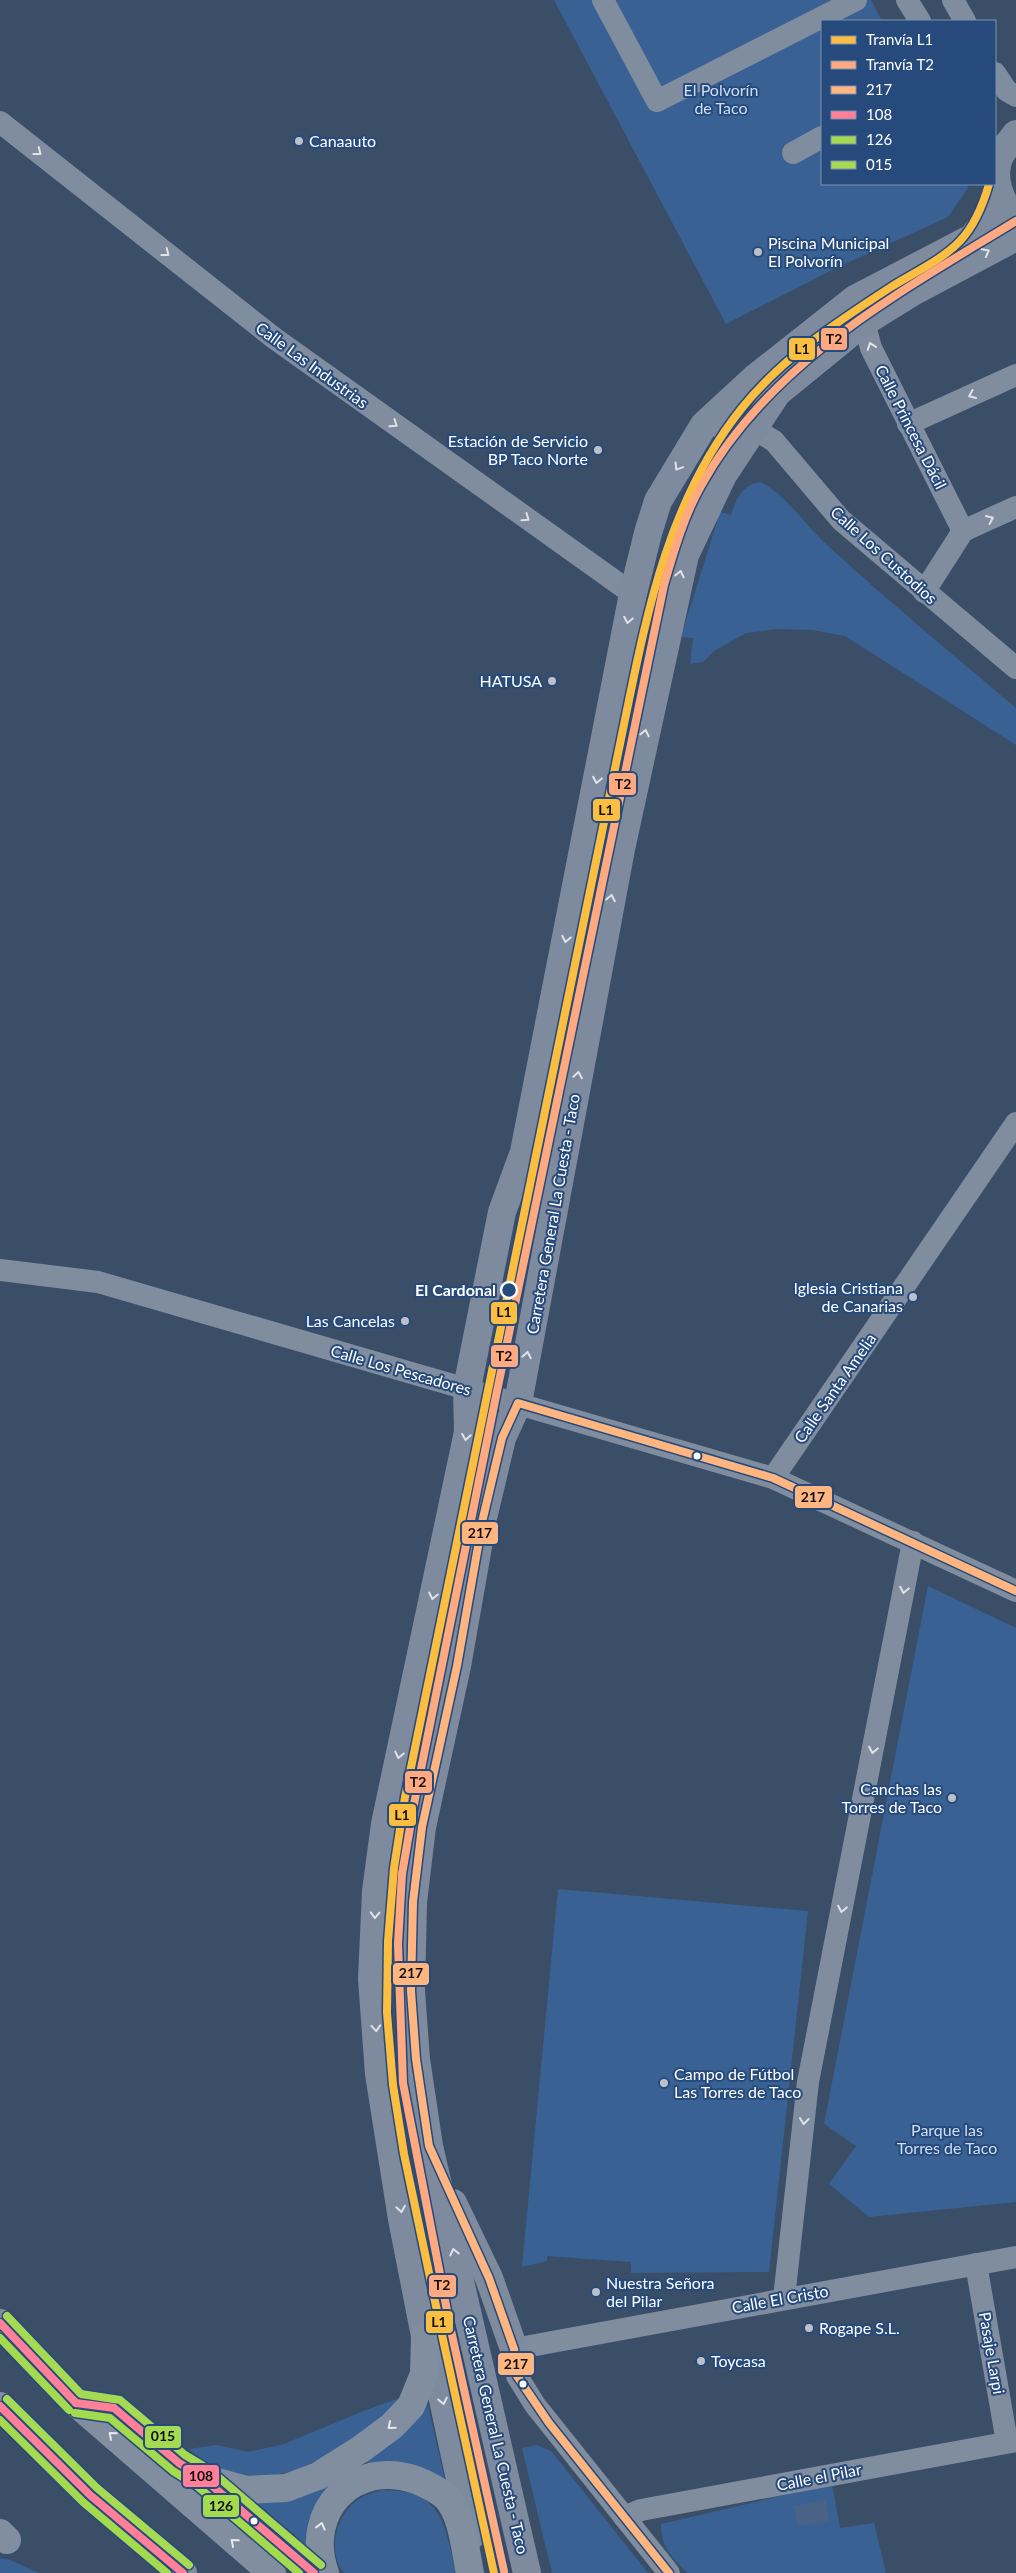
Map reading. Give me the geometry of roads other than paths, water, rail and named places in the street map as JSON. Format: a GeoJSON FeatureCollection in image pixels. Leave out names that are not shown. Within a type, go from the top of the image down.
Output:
{"type":"FeatureCollection","features":[{"type":"Feature","properties":{"kind":"highway"},"geometry":{"type":"LineString","coordinates":[[0,2322],[76,2404],[272,2573]]}},
{"type":"Feature","properties":{"kind":"highway"},"geometry":{"type":"LineString","coordinates":[[76,2404],[114,2408],[179,2463],[203,2478],[246,2490],[286,2488],[318,2476],[361,2449],[392,2426],[411,2406],[424,2374],[424,2336]]}},
{"type":"Feature","properties":{"kind":"highway"},"geometry":{"type":"LineString","coordinates":[[0,2406],[90,2495],[182,2573]]}},
{"type":"Feature","properties":{"kind":"highway"},"geometry":{"type":"LineString","coordinates":[[325,2573],[320,2559],[318,2537],[324,2517],[334,2500],[347,2487],[373,2475],[398,2474],[426,2484],[446,2497],[457,2515],[470,2573]]}},
{"type":"Feature","properties":{"kind":"main road"},"geometry":{"type":"LineString","coordinates":[[481,2573],[439,2381],[424,2336],[402,2219],[379,2074],[372,1979],[375,1910],[385,1824],[468,1432],[467,1388],[502,1212],[524,1152],[633,594],[658,501],[704,426],[755,378],[855,298],[972,238],[989,217],[1008,205],[996,176],[997,153],[1016,134]]}},
{"type":"Feature","properties":{"kind":"main road","name":"Carretera General La Cuesta - Taco"},"geometry":{"type":"LineString","coordinates":[[527,2573],[429,2146],[416,2059],[412,2000],[413,1902],[422,1827],[457,1666],[483,1518],[502,1438],[518,1404],[621,849],[685,555],[723,475],[752,428],[776,393],[864,322],[919,288],[1016,237]]}},
{"type":"Feature","properties":{"kind":"main road"},"geometry":{"type":"LineString","coordinates":[[752,428],[759,395],[786,369],[834,328],[882,297],[938,256]]}},
{"type":"Feature","properties":{"kind":"main road"},"geometry":{"type":"LineString","coordinates":[[429,2146],[489,2278],[514,2349]]}},
{"type":"Feature","properties":{"kind":"street"},"geometry":{"type":"LineString","coordinates":[[603,0],[657,101],[825,12],[856,0]]}},
{"type":"Feature","properties":{"kind":"street"},"geometry":{"type":"LineString","coordinates":[[907,0],[919,20]]}},
{"type":"Feature","properties":{"kind":"street"},"geometry":{"type":"LineString","coordinates":[[953,0],[964,20]]}},
{"type":"Feature","properties":{"kind":"street"},"geometry":{"type":"LineString","coordinates":[[996,74],[1007,91],[1016,96]]}},
{"type":"Feature","properties":{"kind":"street","name":"Calle Las Industrias"},"geometry":{"type":"LineString","coordinates":[[0,122],[274,338],[633,594]]}},
{"type":"Feature","properties":{"kind":"street"},"geometry":{"type":"LineString","coordinates":[[792,153],[821,138]]}},
{"type":"Feature","properties":{"kind":"street","name":"Calle Princesa Dácil"},"geometry":{"type":"LineString","coordinates":[[864,322],[871,348],[963,531]]}},
{"type":"Feature","properties":{"kind":"street"},"geometry":{"type":"LineString","coordinates":[[908,424],[1016,375]]}},
{"type":"Feature","properties":{"kind":"street","name":"Calle Los Custodios"},"geometry":{"type":"LineString","coordinates":[[704,426],[752,428],[774,441],[841,520],[1016,668]]}},
{"type":"Feature","properties":{"kind":"street"},"geometry":{"type":"LineString","coordinates":[[924,592],[963,531],[1016,507]]}},
{"type":"Feature","properties":{"kind":"street","name":"Calle Santa Amelia"},"geometry":{"type":"LineString","coordinates":[[773,1478],[1016,1123]]}},
{"type":"Feature","properties":{"kind":"street","name":"Calle Los Pescadores"},"geometry":{"type":"LineString","coordinates":[[0,1270],[98,1282],[773,1478],[1016,1591]]}},
{"type":"Feature","properties":{"kind":"street"},"geometry":{"type":"LineString","coordinates":[[784,2298],[808,2082],[913,1542]]}},
{"type":"Feature","properties":{"kind":"street","name":"Calle El Cristo"},"geometry":{"type":"LineString","coordinates":[[514,2349],[1016,2257]]}},
{"type":"Feature","properties":{"kind":"street","name":"Pasaje Larpi"},"geometry":{"type":"LineString","coordinates":[[976,2264],[1012,2441]]}},
{"type":"Feature","properties":{"kind":"street"},"geometry":{"type":"LineString","coordinates":[[514,2349],[517,2376],[535,2405],[669,2573]]}},
{"type":"Feature","properties":{"kind":"street","name":"Calle el Pilar"},"geometry":{"type":"LineString","coordinates":[[624,2518],[641,2510],[1012,2441]]}},
{"type":"Feature","properties":{"kind":"tram line","name":"L1"},"geometry":{"type":"LineString","coordinates":[[494,2573],[404,2154],[393,2085],[387,2013],[388,1941],[394,1868],[405,1797],[630,695],[650,609],[676,524],[694,484],[716,445],[742,408],[775,373],[811,342],[891,287],[953,248],[970,228],[978,214],[989,185]]}},
{"type":"Feature","properties":{"kind":"tram line","name":"T2"},"geometry":{"type":"LineString","coordinates":[[504,2571],[450,2326],[403,2083],[398,1944],[402,1874],[415,1799],[496,1396],[664,585],[684,522],[695,497],[730,442],[763,402],[800,366],[841,334],[927,275],[1016,221]]}},
{"type":"Feature","properties":{"kind":"place","name":"Canaauto"},"geometry":{"type":"Point","coordinates":[299,141]}},
{"type":"Feature","properties":{"kind":"place","name":"Piscina Municipal El Polvorín"},"geometry":{"type":"Point","coordinates":[758,252]}},
{"type":"Feature","properties":{"kind":"place","name":"Estación de Servicio BP Taco Norte"},"geometry":{"type":"Point","coordinates":[598,450]}},
{"type":"Feature","properties":{"kind":"place","name":"HATUSA"},"geometry":{"type":"Point","coordinates":[552,681]}},
{"type":"Feature","properties":{"kind":"place","name":"El Cardonal"},"geometry":{"type":"Point","coordinates":[509,1290]}},
{"type":"Feature","properties":{"kind":"place","name":"Iglesia Cristiana de Canarias"},"geometry":{"type":"Point","coordinates":[913,1297]}},
{"type":"Feature","properties":{"kind":"place","name":"Las Cancelas"},"geometry":{"type":"Point","coordinates":[405,1321]}},
{"type":"Feature","properties":{"kind":"place","name":"Canchas las Torres de Taco"},"geometry":{"type":"Point","coordinates":[952,1798]}},
{"type":"Feature","properties":{"kind":"place","name":"Campo de Fútbol Las Torres de Taco"},"geometry":{"type":"Point","coordinates":[664,2083]}},
{"type":"Feature","properties":{"kind":"place","name":"Nuestra Señora del Pilar"},"geometry":{"type":"Point","coordinates":[596,2292]}},
{"type":"Feature","properties":{"kind":"place","name":"Rogape S.L."},"geometry":{"type":"Point","coordinates":[809,2328]}},
{"type":"Feature","properties":{"kind":"place","name":"Toycasa"},"geometry":{"type":"Point","coordinates":[701,2361]}},
{"type":"Feature","properties":{"kind":"park label","name":"El Polvorín de Taco"},"geometry":{"type":"Point","coordinates":[721,99]}},
{"type":"Feature","properties":{"kind":"park label","name":"Parque las Torres de Taco"},"geometry":{"type":"Point","coordinates":[947,2139]}}]}
